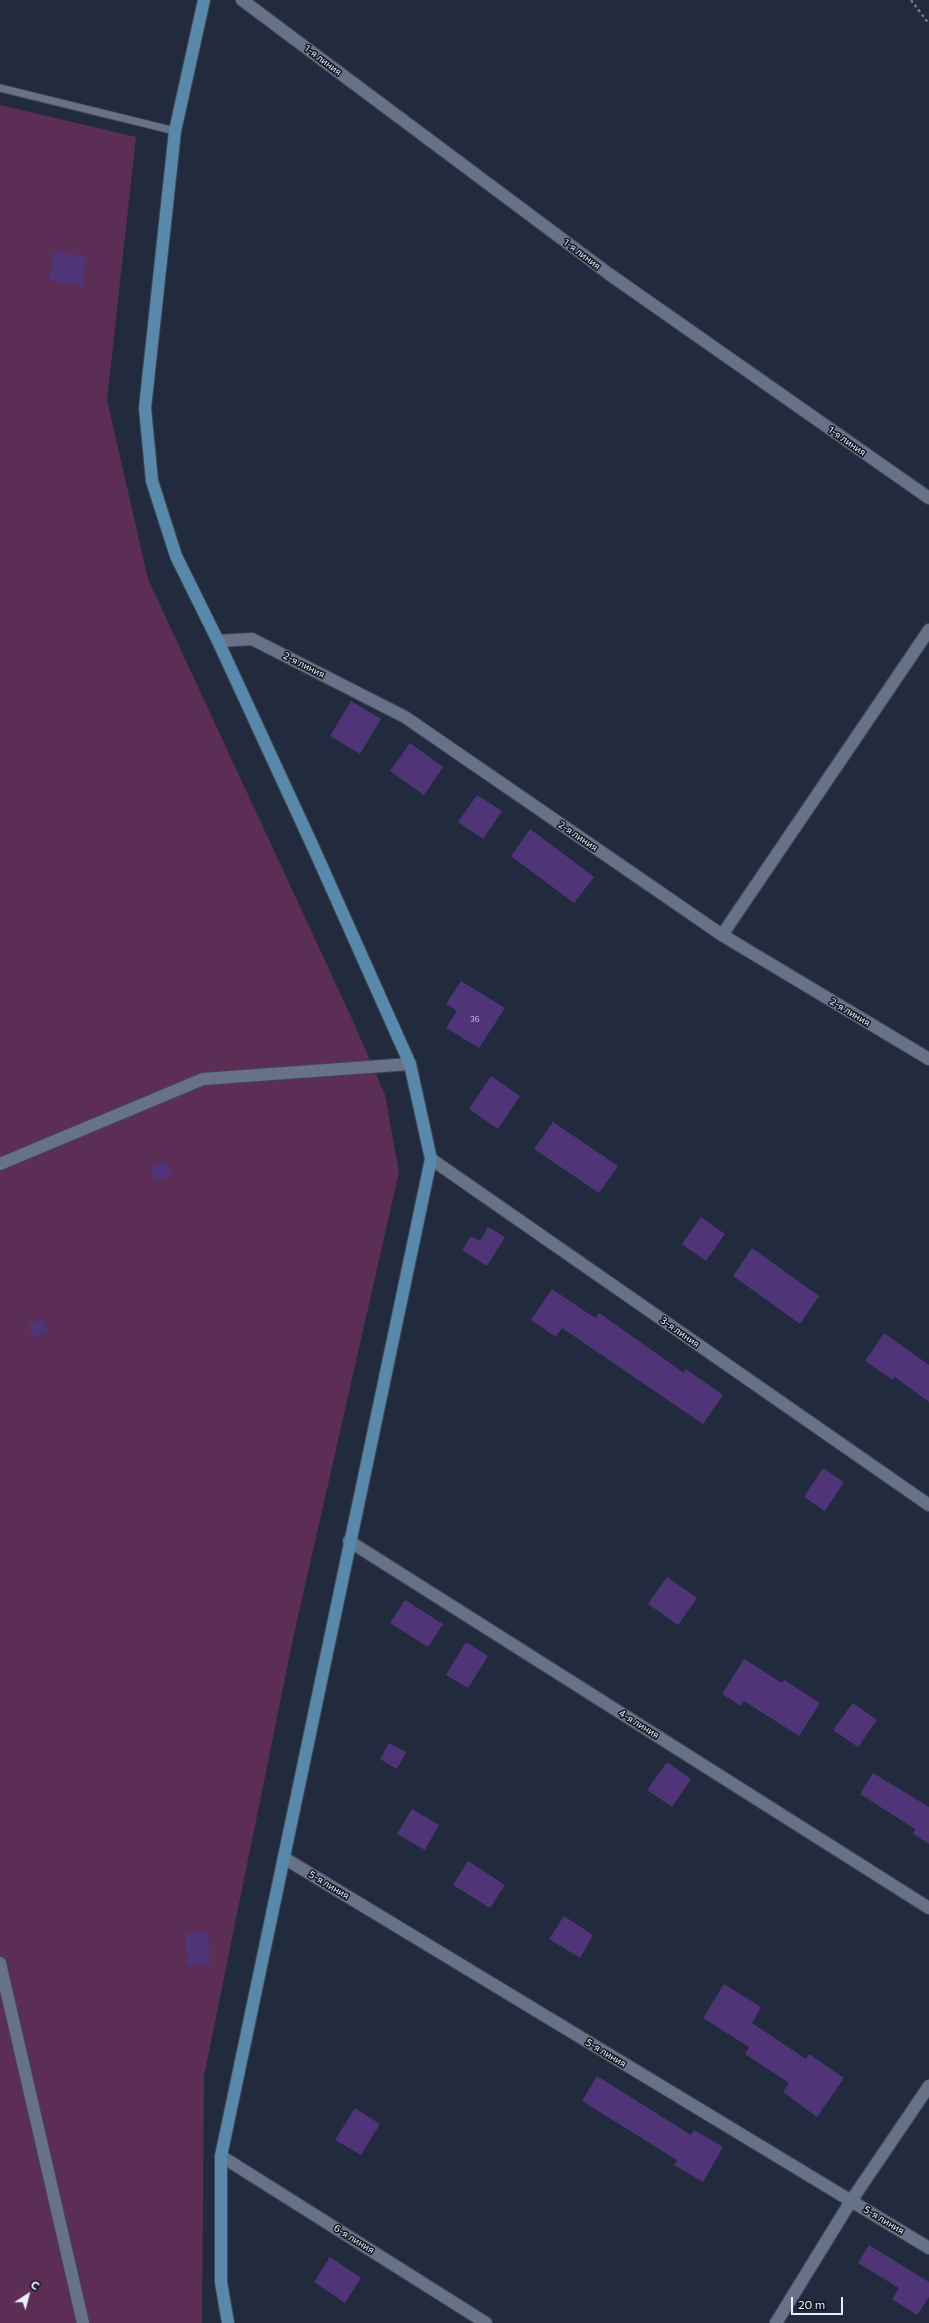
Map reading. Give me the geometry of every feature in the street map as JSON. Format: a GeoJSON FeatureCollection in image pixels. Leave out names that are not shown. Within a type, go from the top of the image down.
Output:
{"type":"FeatureCollection","features":[{"type":"Feature","properties":{"kind":"street"},"geometry":{"type":"LineString","coordinates":[[204,0],[175,131],[146,415],[152,481],[176,556],[218,641],[410,1064],[431,1159],[349,1541],[221,2156],[221,2282],[228,2323]]}},
{"type":"Feature","properties":{"kind":"street","name":"1-я линия"},"geometry":{"type":"LineString","coordinates":[[242,0],[609,274],[929,498]]}},
{"type":"Feature","properties":{"kind":"street"},"geometry":{"type":"LineString","coordinates":[[722,935],[929,630]]}},
{"type":"Feature","properties":{"kind":"street","name":"2-я линия"},"geometry":{"type":"LineString","coordinates":[[218,641],[252,639],[405,717],[722,935],[929,1059]]}},
{"type":"Feature","properties":{"kind":"street"},"geometry":{"type":"LineString","coordinates":[[0,1164],[203,1080],[410,1064]]}},
{"type":"Feature","properties":{"kind":"street","name":"3-я линия"},"geometry":{"type":"LineString","coordinates":[[431,1159],[929,1505]]}},
{"type":"Feature","properties":{"kind":"street","name":"4-я линия"},"geometry":{"type":"LineString","coordinates":[[349,1541],[929,1908]]}},
{"type":"Feature","properties":{"kind":"street","name":"5-я линия"},"geometry":{"type":"LineString","coordinates":[[284,1858],[929,2248]]}},
{"type":"Feature","properties":{"kind":"street"},"geometry":{"type":"LineString","coordinates":[[0,1963],[83,2323]]}},
{"type":"Feature","properties":{"kind":"street"},"geometry":{"type":"LineString","coordinates":[[776,2323],[851,2201],[929,2086]]}},
{"type":"Feature","properties":{"kind":"street","name":"6-я линия"},"geometry":{"type":"LineString","coordinates":[[221,2156],[486,2323]]}},
{"type":"Feature","properties":{"kind":"lane"},"geometry":{"type":"LineString","coordinates":[[0,88],[175,131]]}},
{"type":"Feature","properties":{"kind":"path"},"geometry":{"type":"LineString","coordinates":[[911,0],[929,24]]}},
{"type":"Feature","properties":{"kind":"shaded area"},"geometry":{"type":"Polygon","coordinates":[[[0,105],[136,137],[107,400],[148,579],[353,1021],[385,1095],[399,1172],[294,1634],[204,2076],[202,2323],[0,2323],[0,105]]]}},
{"type":"Feature","properties":{"kind":"building"},"geometry":{"type":"Polygon","coordinates":[[[54,251],[87,257],[83,286],[49,280],[54,251]]]}},
{"type":"Feature","properties":{"kind":"building"},"geometry":{"type":"Polygon","coordinates":[[[351,701],[381,719],[360,754],[330,736],[351,701]]]}},
{"type":"Feature","properties":{"kind":"building"},"geometry":{"type":"Polygon","coordinates":[[[410,743],[443,767],[424,795],[390,771],[410,743]]]}},
{"type":"Feature","properties":{"kind":"building"},"geometry":{"type":"Polygon","coordinates":[[[477,795],[502,811],[483,839],[458,822],[477,795]]]}},
{"type":"Feature","properties":{"kind":"building"},"geometry":{"type":"Polygon","coordinates":[[[530,829],[594,877],[574,903],[511,856],[530,829]]]}},
{"type":"Feature","properties":{"kind":"building"},"geometry":{"type":"Polygon","coordinates":[[[461,981],[505,1008],[479,1048],[446,1028],[457,1011],[446,1004],[461,981]]]}},
{"type":"Feature","properties":{"kind":"building"},"geometry":{"type":"Polygon","coordinates":[[[491,1076],[520,1096],[498,1129],[469,1109],[491,1076]]]}},
{"type":"Feature","properties":{"kind":"building"},"geometry":{"type":"Polygon","coordinates":[[[553,1122],[618,1166],[599,1193],[534,1149],[553,1122]]]}},
{"type":"Feature","properties":{"kind":"building"},"geometry":{"type":"Polygon","coordinates":[[[167,1161],[172,1175],[155,1182],[150,1167],[167,1161]]]}},
{"type":"Feature","properties":{"kind":"building"},"geometry":{"type":"Polygon","coordinates":[[[701,1217],[725,1234],[706,1261],[682,1244],[701,1217]]]}},
{"type":"Feature","properties":{"kind":"building"},"geometry":{"type":"Polygon","coordinates":[[[488,1227],[505,1237],[487,1266],[462,1250],[471,1236],[480,1241],[488,1227]]]}},
{"type":"Feature","properties":{"kind":"building"},"geometry":{"type":"Polygon","coordinates":[[[752,1248],[819,1296],[800,1324],[733,1276],[752,1248]]]}},
{"type":"Feature","properties":{"kind":"building"},"geometry":{"type":"Polygon","coordinates":[[[552,1289],[595,1318],[599,1313],[684,1373],[686,1369],[723,1395],[703,1424],[562,1328],[556,1337],[531,1320],[552,1289]]]}},
{"type":"Feature","properties":{"kind":"building"},"geometry":{"type":"Polygon","coordinates":[[[43,1319],[48,1332],[33,1338],[28,1324],[43,1319]]]}},
{"type":"Feature","properties":{"kind":"building"},"geometry":{"type":"Polygon","coordinates":[[[884,1333],[929,1365],[929,1402],[895,1377],[893,1380],[865,1361],[884,1333]]]}},
{"type":"Feature","properties":{"kind":"building"},"geometry":{"type":"Polygon","coordinates":[[[823,1468],[844,1482],[825,1511],[804,1497],[823,1468]]]}},
{"type":"Feature","properties":{"kind":"building"},"geometry":{"type":"Polygon","coordinates":[[[667,1577],[697,1598],[678,1625],[648,1604],[667,1577]]]}},
{"type":"Feature","properties":{"kind":"building"},"geometry":{"type":"Polygon","coordinates":[[[405,1600],[443,1624],[428,1647],[390,1623],[405,1600]]]}},
{"type":"Feature","properties":{"kind":"building"},"geometry":{"type":"Polygon","coordinates":[[[466,1642],[488,1656],[468,1688],[446,1675],[466,1642]]]}},
{"type":"Feature","properties":{"kind":"building"},"geometry":{"type":"Polygon","coordinates":[[[744,1659],[782,1683],[784,1680],[820,1703],[799,1736],[744,1701],[741,1706],[722,1694],[744,1659]]]}},
{"type":"Feature","properties":{"kind":"building"},"geometry":{"type":"Polygon","coordinates":[[[853,1703],[877,1720],[858,1747],[833,1730],[853,1703]]]}},
{"type":"Feature","properties":{"kind":"building"},"geometry":{"type":"Polygon","coordinates":[[[389,1743],[406,1752],[397,1769],[380,1759],[389,1743]]]}},
{"type":"Feature","properties":{"kind":"building"},"geometry":{"type":"Polygon","coordinates":[[[667,1762],[691,1779],[672,1807],[647,1790],[667,1762]]]}},
{"type":"Feature","properties":{"kind":"building"},"geometry":{"type":"Polygon","coordinates":[[[873,1773],[929,1807],[929,1844],[913,1834],[915,1829],[860,1794],[873,1773]]]}},
{"type":"Feature","properties":{"kind":"building"},"geometry":{"type":"Polygon","coordinates":[[[412,1809],[439,1825],[425,1850],[397,1834],[412,1809]]]}},
{"type":"Feature","properties":{"kind":"building"},"geometry":{"type":"Polygon","coordinates":[[[468,1861],[505,1885],[490,1908],[453,1885],[468,1861]]]}},
{"type":"Feature","properties":{"kind":"building"},"geometry":{"type":"Polygon","coordinates":[[[564,1916],[593,1935],[580,1958],[549,1939],[564,1916]]]}},
{"type":"Feature","properties":{"kind":"building"},"geometry":{"type":"Polygon","coordinates":[[[208,1931],[210,1964],[187,1965],[185,1933],[208,1931]]]}},
{"type":"Feature","properties":{"kind":"building"},"geometry":{"type":"Polygon","coordinates":[[[724,1984],[761,2007],[752,2023],[806,2059],[809,2054],[844,2078],[817,2117],[783,2092],[789,2083],[745,2054],[749,2047],[703,2018],[724,1984]]]}},
{"type":"Feature","properties":{"kind":"building"},"geometry":{"type":"Polygon","coordinates":[[[597,2076],[691,2135],[694,2130],[723,2147],[703,2182],[674,2165],[677,2160],[582,2101],[597,2076]]]}},
{"type":"Feature","properties":{"kind":"building"},"geometry":{"type":"Polygon","coordinates":[[[355,2108],[380,2124],[361,2155],[335,2140],[355,2108]]]}},
{"type":"Feature","properties":{"kind":"building"},"geometry":{"type":"Polygon","coordinates":[[[869,2245],[929,2282],[929,2297],[917,2315],[892,2299],[899,2288],[858,2263],[869,2245]]]}},
{"type":"Feature","properties":{"kind":"building"},"geometry":{"type":"Polygon","coordinates":[[[330,2257],[361,2278],[345,2303],[314,2282],[330,2257]]]}}]}
